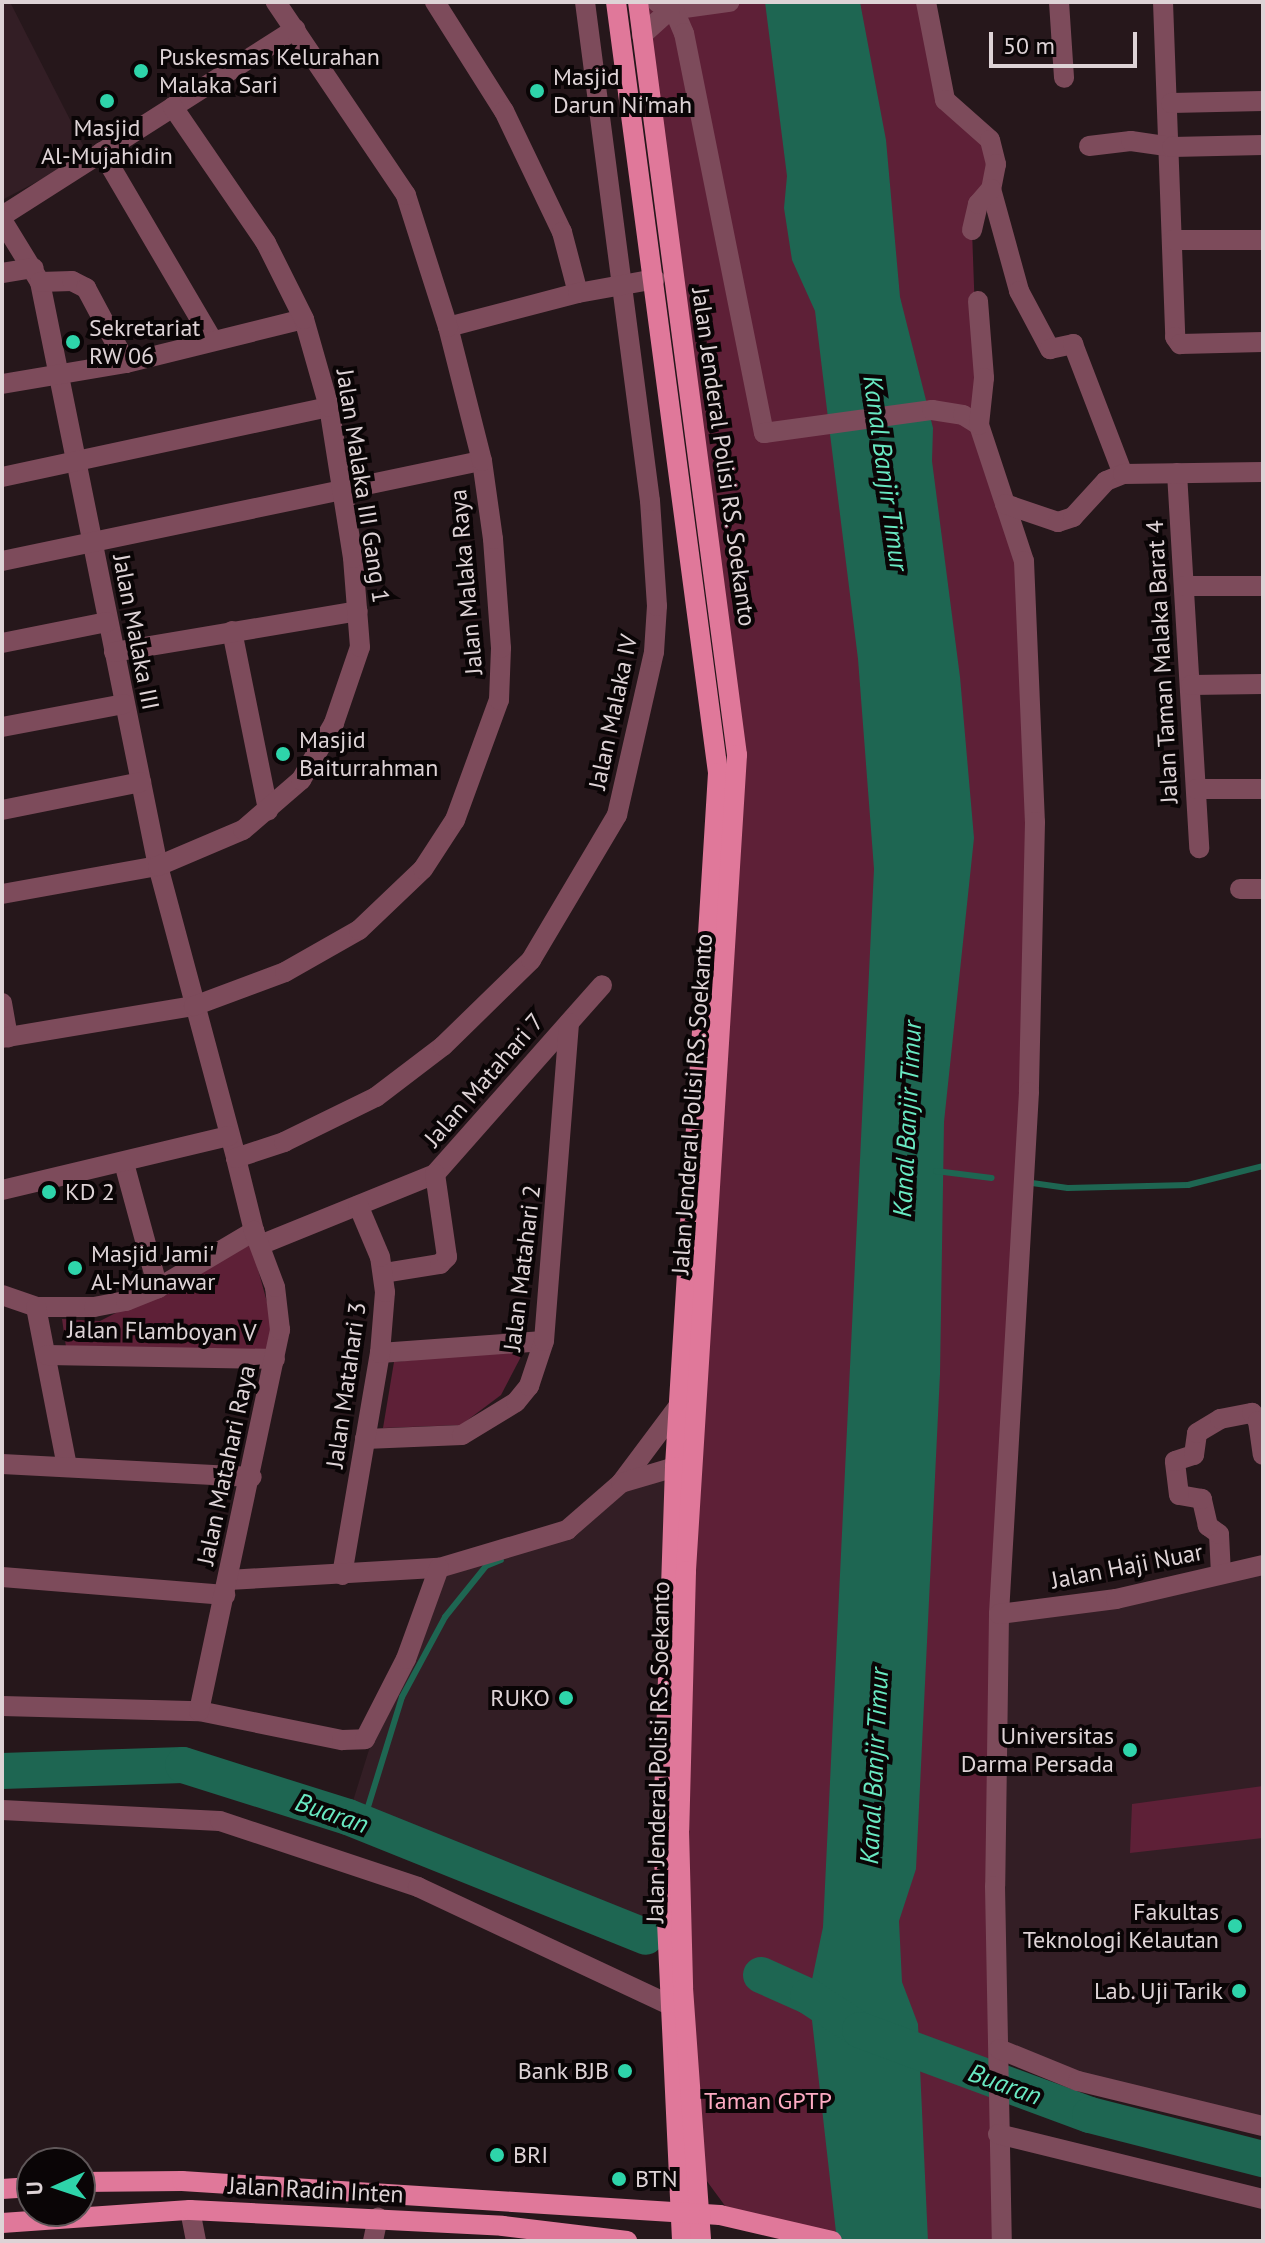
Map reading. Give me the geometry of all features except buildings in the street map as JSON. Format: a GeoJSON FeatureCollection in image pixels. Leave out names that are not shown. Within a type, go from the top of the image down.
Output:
{"type":"FeatureCollection","features":[{"type":"Feature","properties":{"kind":"main road","name":"Jalan Jenderal Polisi RS. Soekanto"},"geometry":{"type":"LineString","coordinates":[[616,2],[718,773],[680,1404],[667,1468],[673,1532],[663,1869],[691,2214]]}},
{"type":"Feature","properties":{"kind":"main road","name":"Jalan Jenderal Polisi RS. Soekanto"},"geometry":{"type":"LineString","coordinates":[[638,2],[737,755],[686,1571],[680,1886],[674,1993],[695,2165],[691,2214]]}},
{"type":"Feature","properties":{"kind":"main road"},"geometry":{"type":"LineString","coordinates":[[695,2165],[734,2218]]}},
{"type":"Feature","properties":{"kind":"main road","name":"Jalan Radin Inten"},"geometry":{"type":"LineString","coordinates":[[96,2182],[182,2181],[691,2214],[734,2218],[832,2241]]}},
{"type":"Feature","properties":{"kind":"main road","name":"Jalan Radin Inten"},"geometry":{"type":"LineString","coordinates":[[2,2223],[190,2210],[378,2218],[627,2241]]}},
{"type":"Feature","properties":{"kind":"main road"},"geometry":{"type":"LineString","coordinates":[[682,2241],[691,2214]]}},
{"type":"Feature","properties":{"kind":"main road"},"geometry":{"type":"LineString","coordinates":[[691,2214],[701,2241]]}},
{"type":"Feature","properties":{"kind":"street","name":"Jalan Malaka Raya"},"geometry":{"type":"LineString","coordinates":[[5,1038],[194,1006],[285,972],[359,930],[423,869],[455,820],[481,756],[502,670],[482,461],[448,327],[406,195],[276,2]]}},
{"type":"Feature","properties":{"kind":"street"},"geometry":{"type":"LineString","coordinates":[[435,2],[504,111],[562,232],[578,293]]}},
{"type":"Feature","properties":{"kind":"street","name":"Jalan Malaka IV"},"geometry":{"type":"LineString","coordinates":[[236,1158],[284,1142],[376,1097],[443,1046],[531,960],[617,815],[657,626],[650,501],[585,2]]}},
{"type":"Feature","properties":{"kind":"street"},"geometry":{"type":"LineString","coordinates":[[642,35],[670,8],[729,2]]}},
{"type":"Feature","properties":{"kind":"street"},"geometry":{"type":"LineString","coordinates":[[926,2],[945,100],[990,140],[996,164],[991,189],[1019,291],[1050,349],[1073,344],[1123,474]]}},
{"type":"Feature","properties":{"kind":"street"},"geometry":{"type":"LineString","coordinates":[[1059,2],[1064,78]]}},
{"type":"Feature","properties":{"kind":"street"},"geometry":{"type":"LineString","coordinates":[[1163,2],[1171,103],[1174,332],[1180,344],[1263,342]]}},
{"type":"Feature","properties":{"kind":"street"},"geometry":{"type":"LineString","coordinates":[[670,8],[684,33],[764,433],[932,410],[963,415],[979,425]]}},
{"type":"Feature","properties":{"kind":"street","name":"Jalan Malaka III"},"geometry":{"type":"LineString","coordinates":[[194,1006],[158,866],[107,622],[60,373],[37,275],[2,218],[295,29]]}},
{"type":"Feature","properties":{"kind":"street"},"geometry":{"type":"LineString","coordinates":[[1171,103],[1263,101]]}},
{"type":"Feature","properties":{"kind":"street","name":"Jalan Malaka III Gang 1"},"geometry":{"type":"LineString","coordinates":[[2,894],[158,866],[231,837],[268,810],[301,780],[334,723],[360,647],[358,611],[329,407],[304,319],[266,243],[173,107]]}},
{"type":"Feature","properties":{"kind":"street"},"geometry":{"type":"LineString","coordinates":[[1089,146],[1131,141],[1172,147],[1263,145]]}},
{"type":"Feature","properties":{"kind":"street"},"geometry":{"type":"LineString","coordinates":[[102,152],[213,341]]}},
{"type":"Feature","properties":{"kind":"street"},"geometry":{"type":"LineString","coordinates":[[972,230],[978,204],[991,189]]}},
{"type":"Feature","properties":{"kind":"street"},"geometry":{"type":"LineString","coordinates":[[1172,240],[1263,240]]}},
{"type":"Feature","properties":{"kind":"street"},"geometry":{"type":"LineString","coordinates":[[2,273],[72,281],[86,288],[126,363]]}},
{"type":"Feature","properties":{"kind":"street"},"geometry":{"type":"LineString","coordinates":[[448,327],[578,293],[655,279]]}},
{"type":"Feature","properties":{"kind":"street"},"geometry":{"type":"LineString","coordinates":[[978,301],[984,346],[979,425],[1024,561],[1035,822],[1029,1092],[999,1614],[998,2124],[1002,2241]]}},
{"type":"Feature","properties":{"kind":"street"},"geometry":{"type":"LineString","coordinates":[[2,384],[126,363],[304,319]]}},
{"type":"Feature","properties":{"kind":"street"},"geometry":{"type":"LineString","coordinates":[[2,477],[329,407]]}},
{"type":"Feature","properties":{"kind":"street"},"geometry":{"type":"LineString","coordinates":[[2,561],[92,544],[340,487],[482,461]]}},
{"type":"Feature","properties":{"kind":"street"},"geometry":{"type":"LineString","coordinates":[[1005,504],[1058,522],[1073,517],[1106,481],[1123,474],[1263,472]]}},
{"type":"Feature","properties":{"kind":"street","name":"Jalan Taman Malaka Barat 4"},"geometry":{"type":"LineString","coordinates":[[1177,473],[1199,848]]}},
{"type":"Feature","properties":{"kind":"street"},"geometry":{"type":"LineString","coordinates":[[1184,586],[1263,586]]}},
{"type":"Feature","properties":{"kind":"street"},"geometry":{"type":"LineString","coordinates":[[114,652],[358,611]]}},
{"type":"Feature","properties":{"kind":"street"},"geometry":{"type":"LineString","coordinates":[[2,643],[107,622]]}},
{"type":"Feature","properties":{"kind":"street"},"geometry":{"type":"LineString","coordinates":[[232,631],[268,810]]}},
{"type":"Feature","properties":{"kind":"street"},"geometry":{"type":"LineString","coordinates":[[1191,685],[1263,684]]}},
{"type":"Feature","properties":{"kind":"street"},"geometry":{"type":"LineString","coordinates":[[2,727],[124,704]]}},
{"type":"Feature","properties":{"kind":"street"},"geometry":{"type":"LineString","coordinates":[[2,810],[141,782]]}},
{"type":"Feature","properties":{"kind":"street"},"geometry":{"type":"LineString","coordinates":[[1196,789],[1263,789]]}},
{"type":"Feature","properties":{"kind":"street"},"geometry":{"type":"LineString","coordinates":[[1240,889],[1263,889]]}},
{"type":"Feature","properties":{"kind":"street","name":"Jalan Matahari 7"},"geometry":{"type":"LineString","coordinates":[[257,1238],[358,1205],[435,1174],[602,985]]}},
{"type":"Feature","properties":{"kind":"street"},"geometry":{"type":"LineString","coordinates":[[2,1003],[5,1038]]}},
{"type":"Feature","properties":{"kind":"street"},"geometry":{"type":"LineString","coordinates":[[2,1295],[36,1307],[94,1307],[158,1288],[257,1238],[194,1006]]}},
{"type":"Feature","properties":{"kind":"street","name":"Jalan Matahari 2"},"geometry":{"type":"LineString","coordinates":[[365,1439],[469,1432],[523,1395],[544,1341],[569,1023]]}},
{"type":"Feature","properties":{"kind":"street"},"geometry":{"type":"LineString","coordinates":[[2,1190],[229,1136]]}},
{"type":"Feature","properties":{"kind":"street"},"geometry":{"type":"LineString","coordinates":[[124,1163],[158,1288]]}},
{"type":"Feature","properties":{"kind":"street"},"geometry":{"type":"LineString","coordinates":[[384,1273],[440,1264],[447,1257],[435,1174]]}},
{"type":"Feature","properties":{"kind":"street","name":"Jalan Matahari 3"},"geometry":{"type":"LineString","coordinates":[[342,1575],[380,1353],[384,1273],[358,1205]]}},
{"type":"Feature","properties":{"kind":"street","name":"Jalan Matahari Raya"},"geometry":{"type":"LineString","coordinates":[[199,1711],[252,1477],[275,1359],[280,1311],[257,1238]]}},
{"type":"Feature","properties":{"kind":"street"},"geometry":{"type":"LineString","coordinates":[[36,1307],[67,1466]]}},
{"type":"Feature","properties":{"kind":"street"},"geometry":{"type":"LineString","coordinates":[[380,1353],[544,1341]]}},
{"type":"Feature","properties":{"kind":"street","name":"Jalan Flamboyan V"},"geometry":{"type":"LineString","coordinates":[[47,1355],[275,1359]]}},
{"type":"Feature","properties":{"kind":"street"},"geometry":{"type":"LineString","coordinates":[[2,1577],[227,1587],[439,1568],[567,1530],[621,1483],[680,1404]]}},
{"type":"Feature","properties":{"kind":"street"},"geometry":{"type":"LineString","coordinates":[[1221,1574],[1219,1534],[1208,1526],[1202,1499],[1179,1495],[1175,1461],[1194,1455],[1202,1430],[1225,1417],[1252,1413],[1258,1421],[1263,1455]]}},
{"type":"Feature","properties":{"kind":"street"},"geometry":{"type":"LineString","coordinates":[[621,1483],[667,1468],[661,1430]]}},
{"type":"Feature","properties":{"kind":"street"},"geometry":{"type":"LineString","coordinates":[[2,1464],[252,1477]]}},
{"type":"Feature","properties":{"kind":"street","name":"Jalan Haji Nuar"},"geometry":{"type":"LineString","coordinates":[[999,1614],[1116,1599],[1263,1565]]}},
{"type":"Feature","properties":{"kind":"street"},"geometry":{"type":"LineString","coordinates":[[2,1706],[199,1711],[342,1740],[365,1739],[406,1659],[439,1568]]}},
{"type":"Feature","properties":{"kind":"street"},"geometry":{"type":"LineString","coordinates":[[2,1810],[220,1821],[418,1887],[674,1993]]}},
{"type":"Feature","properties":{"kind":"street"},"geometry":{"type":"LineString","coordinates":[[999,2059],[1123,2095],[1263,2126]]}},
{"type":"Feature","properties":{"kind":"street"},"geometry":{"type":"LineString","coordinates":[[998,2124],[1263,2199]]}},
{"type":"Feature","properties":{"kind":"street"},"geometry":{"type":"LineString","coordinates":[[190,2210],[196,2241]]}},
{"type":"Feature","properties":{"kind":"street"},"geometry":{"type":"LineString","coordinates":[[373,2241],[378,2218]]}},
{"type":"Feature","properties":{"kind":"shaded area"},"geometry":{"type":"Polygon","coordinates":[[[2,2],[10,2],[88,155],[2,200],[2,2]]]}},
{"type":"Feature","properties":{"kind":"shaded area"},"geometry":{"type":"Polygon","coordinates":[[[675,1467],[663,1869],[646,1937],[348,1817],[378,1721],[439,1573],[567,1530],[621,1483],[675,1467]]]}},
{"type":"Feature","properties":{"kind":"shaded area","name":"Universitas Darma Persada"},"geometry":{"type":"Polygon","coordinates":[[[1263,1567],[1263,2126],[999,2049],[999,1614],[1263,1567]]]}},
{"type":"Feature","properties":{"kind":"green space","name":"Taman GPTP"},"geometry":{"type":"Polygon","coordinates":[[[638,2],[926,2],[945,100],[982,129],[996,164],[972,230],[979,425],[1017,535],[1035,822],[999,1614],[1002,2241],[832,2241],[734,2218],[695,2165],[679,1830],[736,825],[638,2]]]}},
{"type":"Feature","properties":{"kind":"green space"},"geometry":{"type":"Polygon","coordinates":[[[251,1244],[275,1331],[270,1351],[66,1347],[62,1319],[100,1321],[251,1244]]]}},
{"type":"Feature","properties":{"kind":"green space"},"geometry":{"type":"Polygon","coordinates":[[[525,1349],[501,1395],[461,1425],[383,1428],[394,1362],[525,1349]]]}},
{"type":"Feature","properties":{"kind":"green space"},"geometry":{"type":"Polygon","coordinates":[[[1263,1786],[1263,1838],[1130,1853],[1132,1804],[1263,1786]]]}},
{"type":"Feature","properties":{"kind":"water","name":"Kanal Banjir Timur"},"geometry":{"type":"Polygon","coordinates":[[[765,2],[860,2],[886,140],[900,297],[933,428],[932,461],[960,677],[974,838],[944,1122],[940,1374],[916,1869],[899,1921],[902,1982],[918,2024],[928,2241],[837,2241],[809,1994],[823,1927],[874,869],[858,659],[815,311],[792,260],[784,208],[787,176],[765,2]]]}},
{"type":"Feature","properties":{"kind":"waterway"},"geometry":{"type":"LineString","coordinates":[[1025,1182],[1068,1188],[1188,1185],[1263,1166]]}},
{"type":"Feature","properties":{"kind":"waterway"},"geometry":{"type":"LineString","coordinates":[[936,1171],[992,1178]]}},
{"type":"Feature","properties":{"kind":"waterway"},"geometry":{"type":"LineString","coordinates":[[363,1823],[402,1697],[445,1617],[486,1566],[501,1560]]}},
{"type":"Feature","properties":{"kind":"waterway","name":"Buaran"},"geometry":{"type":"LineString","coordinates":[[2,1771],[183,1765],[348,1817],[646,1937]]}},
{"type":"Feature","properties":{"kind":"waterway","name":"Buaran"},"geometry":{"type":"LineString","coordinates":[[761,1975],[808,1996],[860,2030],[1090,2115],[1263,2159]]}},
{"type":"Feature","properties":{"kind":"place","name":"Puskesmas Kelurahan Malaka Sari"},"geometry":{"type":"Point","coordinates":[141,71]}},
{"type":"Feature","properties":{"kind":"place","name":"Masjid Darun Ni'mah"},"geometry":{"type":"Point","coordinates":[537,91]}},
{"type":"Feature","properties":{"kind":"place","name":"Masjid Al-Mujahidin"},"geometry":{"type":"Point","coordinates":[107,101]}},
{"type":"Feature","properties":{"kind":"place","name":"Sekretariat RW 06"},"geometry":{"type":"Point","coordinates":[73,342]}},
{"type":"Feature","properties":{"kind":"place","name":"Masjid Baiturrahman"},"geometry":{"type":"Point","coordinates":[283,754]}},
{"type":"Feature","properties":{"kind":"place","name":"KD 2"},"geometry":{"type":"Point","coordinates":[49,1192]}},
{"type":"Feature","properties":{"kind":"place","name":"Masjid Jami' Al-Munawar"},"geometry":{"type":"Point","coordinates":[75,1268]}},
{"type":"Feature","properties":{"kind":"place","name":"RUKO"},"geometry":{"type":"Point","coordinates":[566,1698]}},
{"type":"Feature","properties":{"kind":"place","name":"Universitas Darma Persada"},"geometry":{"type":"Point","coordinates":[1130,1750]}},
{"type":"Feature","properties":{"kind":"place","name":"Fakultas Teknologi Kelautan"},"geometry":{"type":"Point","coordinates":[1235,1926]}},
{"type":"Feature","properties":{"kind":"place","name":"Lab. Uji Tarik"},"geometry":{"type":"Point","coordinates":[1239,1991]}},
{"type":"Feature","properties":{"kind":"place","name":"Bank BJB"},"geometry":{"type":"Point","coordinates":[625,2071]}},
{"type":"Feature","properties":{"kind":"place","name":"BRI"},"geometry":{"type":"Point","coordinates":[497,2155]}},
{"type":"Feature","properties":{"kind":"place","name":"BTN"},"geometry":{"type":"Point","coordinates":[619,2179]}}]}
